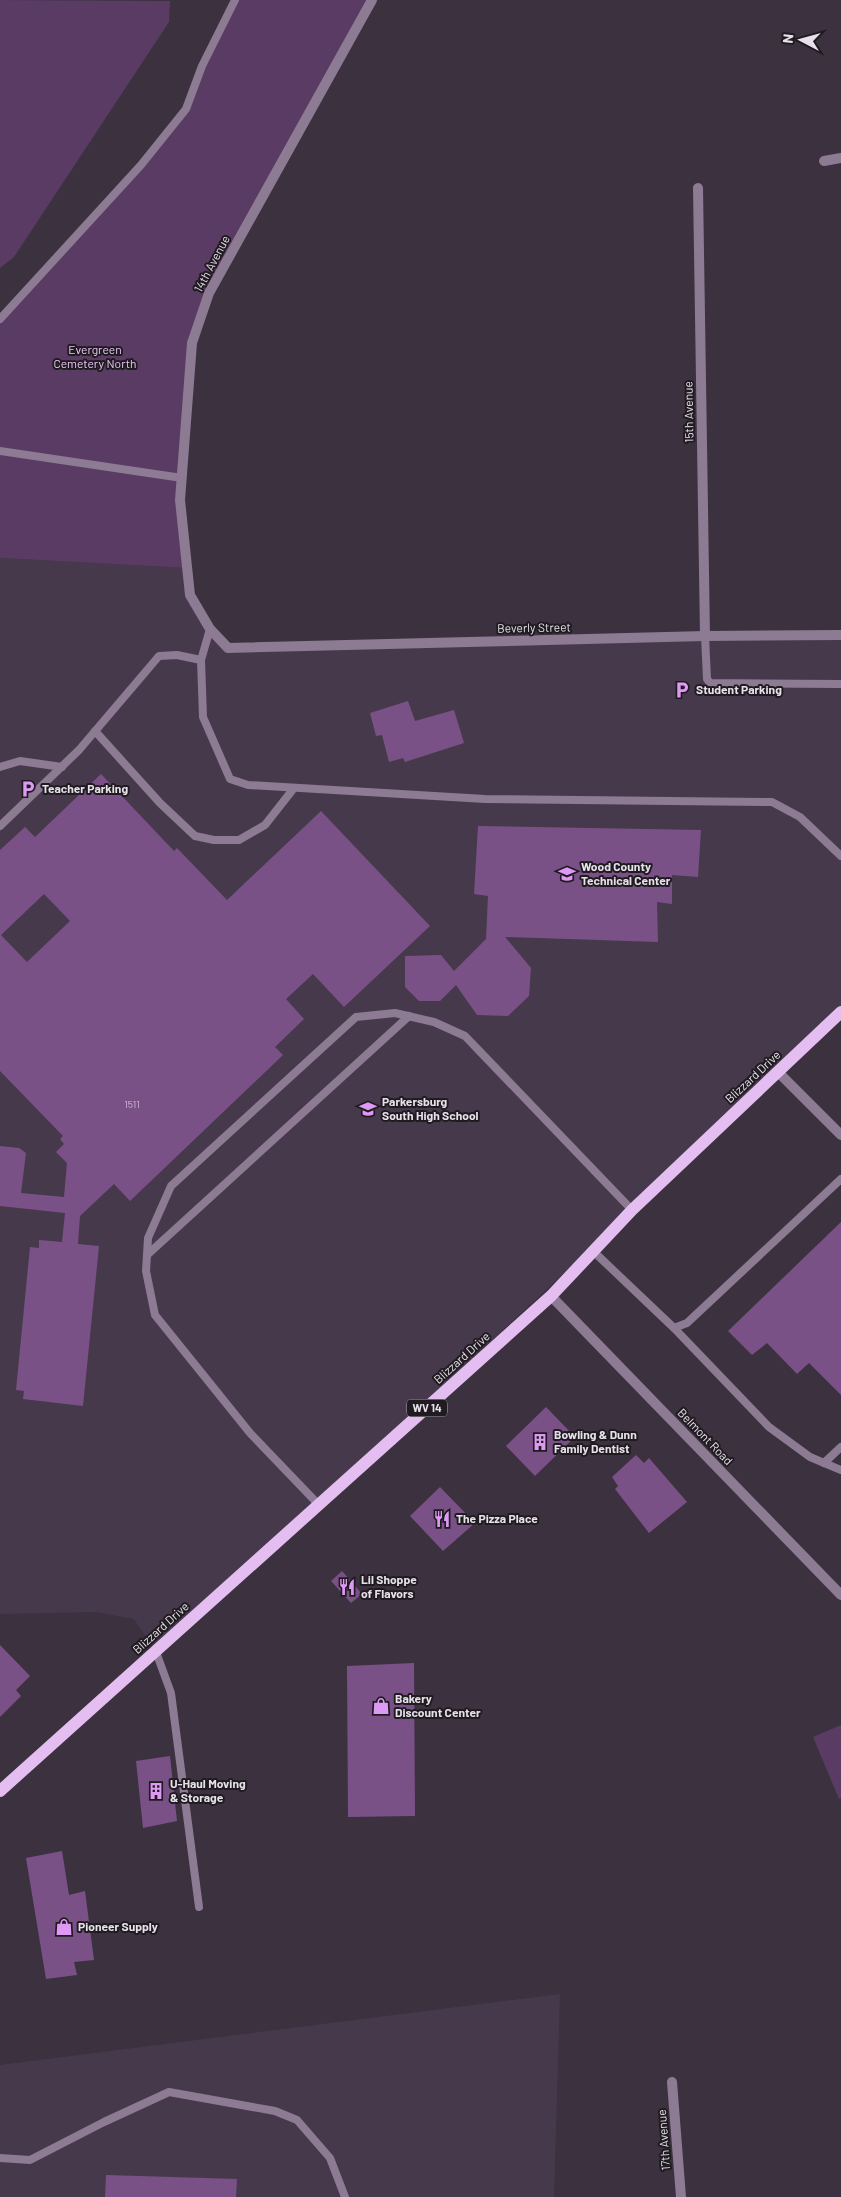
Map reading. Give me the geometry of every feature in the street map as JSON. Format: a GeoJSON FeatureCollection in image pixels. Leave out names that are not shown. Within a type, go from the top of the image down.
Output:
{"type":"FeatureCollection","features":[{"type":"Feature","properties":{"kind":"main road","name":"Blizzard Drive"},"geometry":{"type":"LineString","coordinates":[[0,1791],[551,1296],[632,1210],[841,1012]]}},
{"type":"Feature","properties":{"kind":"street","name":"14th Avenue"},"geometry":{"type":"LineString","coordinates":[[228,648],[210,629],[190,595],[180,500],[192,343],[209,293],[372,0]]}},
{"type":"Feature","properties":{"kind":"street"},"geometry":{"type":"LineString","coordinates":[[824,161],[841,158]]}},
{"type":"Feature","properties":{"kind":"street","name":"15th Avenue"},"geometry":{"type":"LineString","coordinates":[[698,188],[705,636]]}},
{"type":"Feature","properties":{"kind":"street","name":"Beverly Street"},"geometry":{"type":"LineString","coordinates":[[228,648],[705,636],[841,635]]}},
{"type":"Feature","properties":{"kind":"street"},"geometry":{"type":"LineString","coordinates":[[778,1072],[841,1135]]}},
{"type":"Feature","properties":{"kind":"street","name":"Belmont Road"},"geometry":{"type":"LineString","coordinates":[[551,1296],[841,1595]]}},
{"type":"Feature","properties":{"kind":"street","name":"17th Avenue"},"geometry":{"type":"LineString","coordinates":[[672,2082],[681,2197]]}},
{"type":"Feature","properties":{"kind":"lane"},"geometry":{"type":"LineString","coordinates":[[0,319],[141,164],[186,109],[202,66],[235,0]]}},
{"type":"Feature","properties":{"kind":"lane"},"geometry":{"type":"LineString","coordinates":[[0,450],[182,478]]}},
{"type":"Feature","properties":{"kind":"lane"},"geometry":{"type":"LineString","coordinates":[[210,629],[201,660],[203,717],[230,779],[248,785],[485,800],[772,802],[800,817],[841,856]]}},
{"type":"Feature","properties":{"kind":"lane"},"geometry":{"type":"LineString","coordinates":[[705,636],[707,678],[710,683],[841,684]]}},
{"type":"Feature","properties":{"kind":"lane"},"geometry":{"type":"LineString","coordinates":[[0,826],[62,767],[159,656],[177,656],[201,660]]}},
{"type":"Feature","properties":{"kind":"lane"},"geometry":{"type":"LineString","coordinates":[[95,731],[160,803],[196,836],[214,840],[239,840],[265,825],[294,788]]}},
{"type":"Feature","properties":{"kind":"lane"},"geometry":{"type":"LineString","coordinates":[[0,767],[20,761],[62,767]]}},
{"type":"Feature","properties":{"kind":"lane"},"geometry":{"type":"LineString","coordinates":[[319,1505],[250,1433],[154,1315],[146,1271],[148,1238],[171,1186],[356,1017],[395,1013],[434,1022],[465,1036],[632,1210]]}},
{"type":"Feature","properties":{"kind":"lane"},"geometry":{"type":"LineString","coordinates":[[147,1255],[409,1016]]}},
{"type":"Feature","properties":{"kind":"lane"},"geometry":{"type":"LineString","coordinates":[[674,1328],[687,1323],[841,1180]]}},
{"type":"Feature","properties":{"kind":"lane"},"geometry":{"type":"LineString","coordinates":[[593,1251],[674,1328],[769,1427],[810,1457],[841,1470]]}},
{"type":"Feature","properties":{"kind":"lane"},"geometry":{"type":"LineString","coordinates":[[824,1463],[841,1446]]}},
{"type":"Feature","properties":{"kind":"lane"},"geometry":{"type":"LineString","coordinates":[[156,1652],[171,1693],[199,1907]]}},
{"type":"Feature","properties":{"kind":"lane"},"geometry":{"type":"LineString","coordinates":[[0,2158],[30,2160],[104,2122],[169,2092],[275,2111],[297,2120],[330,2158],[345,2197]]}},
{"type":"Feature","properties":{"kind":"shaded area","name":"Parkersburg South High School"},"geometry":{"type":"Polygon","coordinates":[[[0,558],[187,568],[190,595],[228,648],[841,636],[841,1008],[632,1210],[156,1652],[134,1619],[96,1612],[0,1614],[0,558]]]}},
{"type":"Feature","properties":{"kind":"shaded area"},"geometry":{"type":"Polygon","coordinates":[[[560,1994],[554,2197],[0,2197],[0,2065],[560,1994]]]}},
{"type":"Feature","properties":{"kind":"green space"},"geometry":{"type":"Polygon","coordinates":[[[0,0],[170,1],[169,22],[14,257],[0,268],[0,0]]]}},
{"type":"Feature","properties":{"kind":"green space","name":"Evergreen Cemetery North"},"geometry":{"type":"Polygon","coordinates":[[[235,0],[372,0],[209,293],[192,343],[180,500],[187,568],[0,558],[0,312],[6,313],[186,109],[235,0]]]}},
{"type":"Feature","properties":{"kind":"green space"},"geometry":{"type":"Polygon","coordinates":[[[841,1725],[841,1798],[839,1799],[813,1737],[841,1725]]]}},
{"type":"Feature","properties":{"kind":"building"},"geometry":{"type":"Polygon","coordinates":[[[408,701],[415,721],[454,710],[464,743],[405,762],[403,758],[389,762],[382,735],[376,736],[370,713],[408,701]]]}},
{"type":"Feature","properties":{"kind":"building"},"geometry":{"type":"Polygon","coordinates":[[[101,774],[174,851],[177,848],[227,900],[321,811],[430,926],[344,1007],[313,974],[286,999],[304,1019],[275,1047],[283,1055],[130,1201],[114,1184],[80,1216],[78,1244],[99,1246],[83,1406],[23,1399],[24,1391],[16,1390],[30,1247],[39,1248],[39,1240],[62,1242],[65,1213],[0,1206],[0,1146],[19,1148],[26,1153],[21,1193],[64,1197],[67,1163],[56,1152],[64,1144],[60,1139],[63,1136],[0,1071],[0,850],[25,827],[35,837],[101,774]],[[44,894],[1,935],[27,962],[70,921],[44,894]]]}},
{"type":"Feature","properties":{"kind":"building"},"geometry":{"type":"Polygon","coordinates":[[[478,826],[701,830],[698,877],[672,875],[672,904],[657,902],[658,942],[505,937],[531,968],[529,996],[508,1016],[477,1015],[456,985],[440,1001],[419,1001],[405,987],[405,956],[441,955],[454,971],[486,939],[488,896],[474,894],[478,826]]]}},
{"type":"Feature","properties":{"kind":"building"},"geometry":{"type":"Polygon","coordinates":[[[841,1222],[841,1395],[809,1363],[797,1374],[767,1343],[752,1355],[728,1331],[841,1222]]]}},
{"type":"Feature","properties":{"kind":"building","name":"Bowling & Dunn Family Dentist"},"geometry":{"type":"Polygon","coordinates":[[[546,1407],[575,1437],[535,1476],[506,1446],[546,1407]]]}},
{"type":"Feature","properties":{"kind":"building"},"geometry":{"type":"Polygon","coordinates":[[[636,1455],[644,1463],[649,1458],[687,1502],[649,1533],[615,1489],[618,1486],[612,1477],[636,1455]]]}},
{"type":"Feature","properties":{"kind":"building","name":"The Pizza Place"},"geometry":{"type":"Polygon","coordinates":[[[440,1487],[475,1523],[443,1551],[410,1516],[440,1487]]]}},
{"type":"Feature","properties":{"kind":"building","name":"Lil Shoppe of Flavors"},"geometry":{"type":"Polygon","coordinates":[[[342,1571],[362,1594],[351,1603],[331,1581],[342,1571]]]}},
{"type":"Feature","properties":{"kind":"building"},"geometry":{"type":"Polygon","coordinates":[[[0,1645],[30,1676],[16,1690],[21,1696],[0,1717],[0,1645]]]}},
{"type":"Feature","properties":{"kind":"building","name":"Bakery Discount Center"},"geometry":{"type":"Polygon","coordinates":[[[414,1663],[415,1816],[348,1817],[347,1666],[414,1663]]]}},
{"type":"Feature","properties":{"kind":"building","name":"U-Haul Moving & Storage"},"geometry":{"type":"Polygon","coordinates":[[[170,1756],[177,1821],[143,1828],[136,1761],[170,1756]]]}},
{"type":"Feature","properties":{"kind":"building","name":"Pioneer Supply"},"geometry":{"type":"Polygon","coordinates":[[[62,1851],[69,1895],[85,1891],[94,1960],[74,1962],[77,1975],[46,1979],[26,1858],[62,1851]]]}},
{"type":"Feature","properties":{"kind":"building"},"geometry":{"type":"Polygon","coordinates":[[[106,2175],[237,2179],[236,2197],[105,2197],[106,2175]]]}},
{"type":"Feature","properties":{"kind":"place","name":"Student Parking"},"geometry":{"type":"Point","coordinates":[682,690]}},
{"type":"Feature","properties":{"kind":"place","name":"Teacher Parking"},"geometry":{"type":"Point","coordinates":[28,789]}},
{"type":"Feature","properties":{"kind":"place","name":"Wood County Technical Center"},"geometry":{"type":"Point","coordinates":[567,874]}},
{"type":"Feature","properties":{"kind":"place","name":"Parkersburg South High School"},"geometry":{"type":"Point","coordinates":[368,1109]}},
{"type":"Feature","properties":{"kind":"place","name":"Bowling & Dunn Family Dentist"},"geometry":{"type":"Point","coordinates":[540,1442]}},
{"type":"Feature","properties":{"kind":"place","name":"The Pizza Place"},"geometry":{"type":"Point","coordinates":[442,1519]}},
{"type":"Feature","properties":{"kind":"place","name":"Lil Shoppe of Flavors"},"geometry":{"type":"Point","coordinates":[347,1587]}},
{"type":"Feature","properties":{"kind":"place","name":"Bakery Discount Center"},"geometry":{"type":"Point","coordinates":[381,1706]}},
{"type":"Feature","properties":{"kind":"place","name":"U-Haul Moving & Storage"},"geometry":{"type":"Point","coordinates":[156,1791]}},
{"type":"Feature","properties":{"kind":"place","name":"Pioneer Supply"},"geometry":{"type":"Point","coordinates":[64,1927]}}]}
